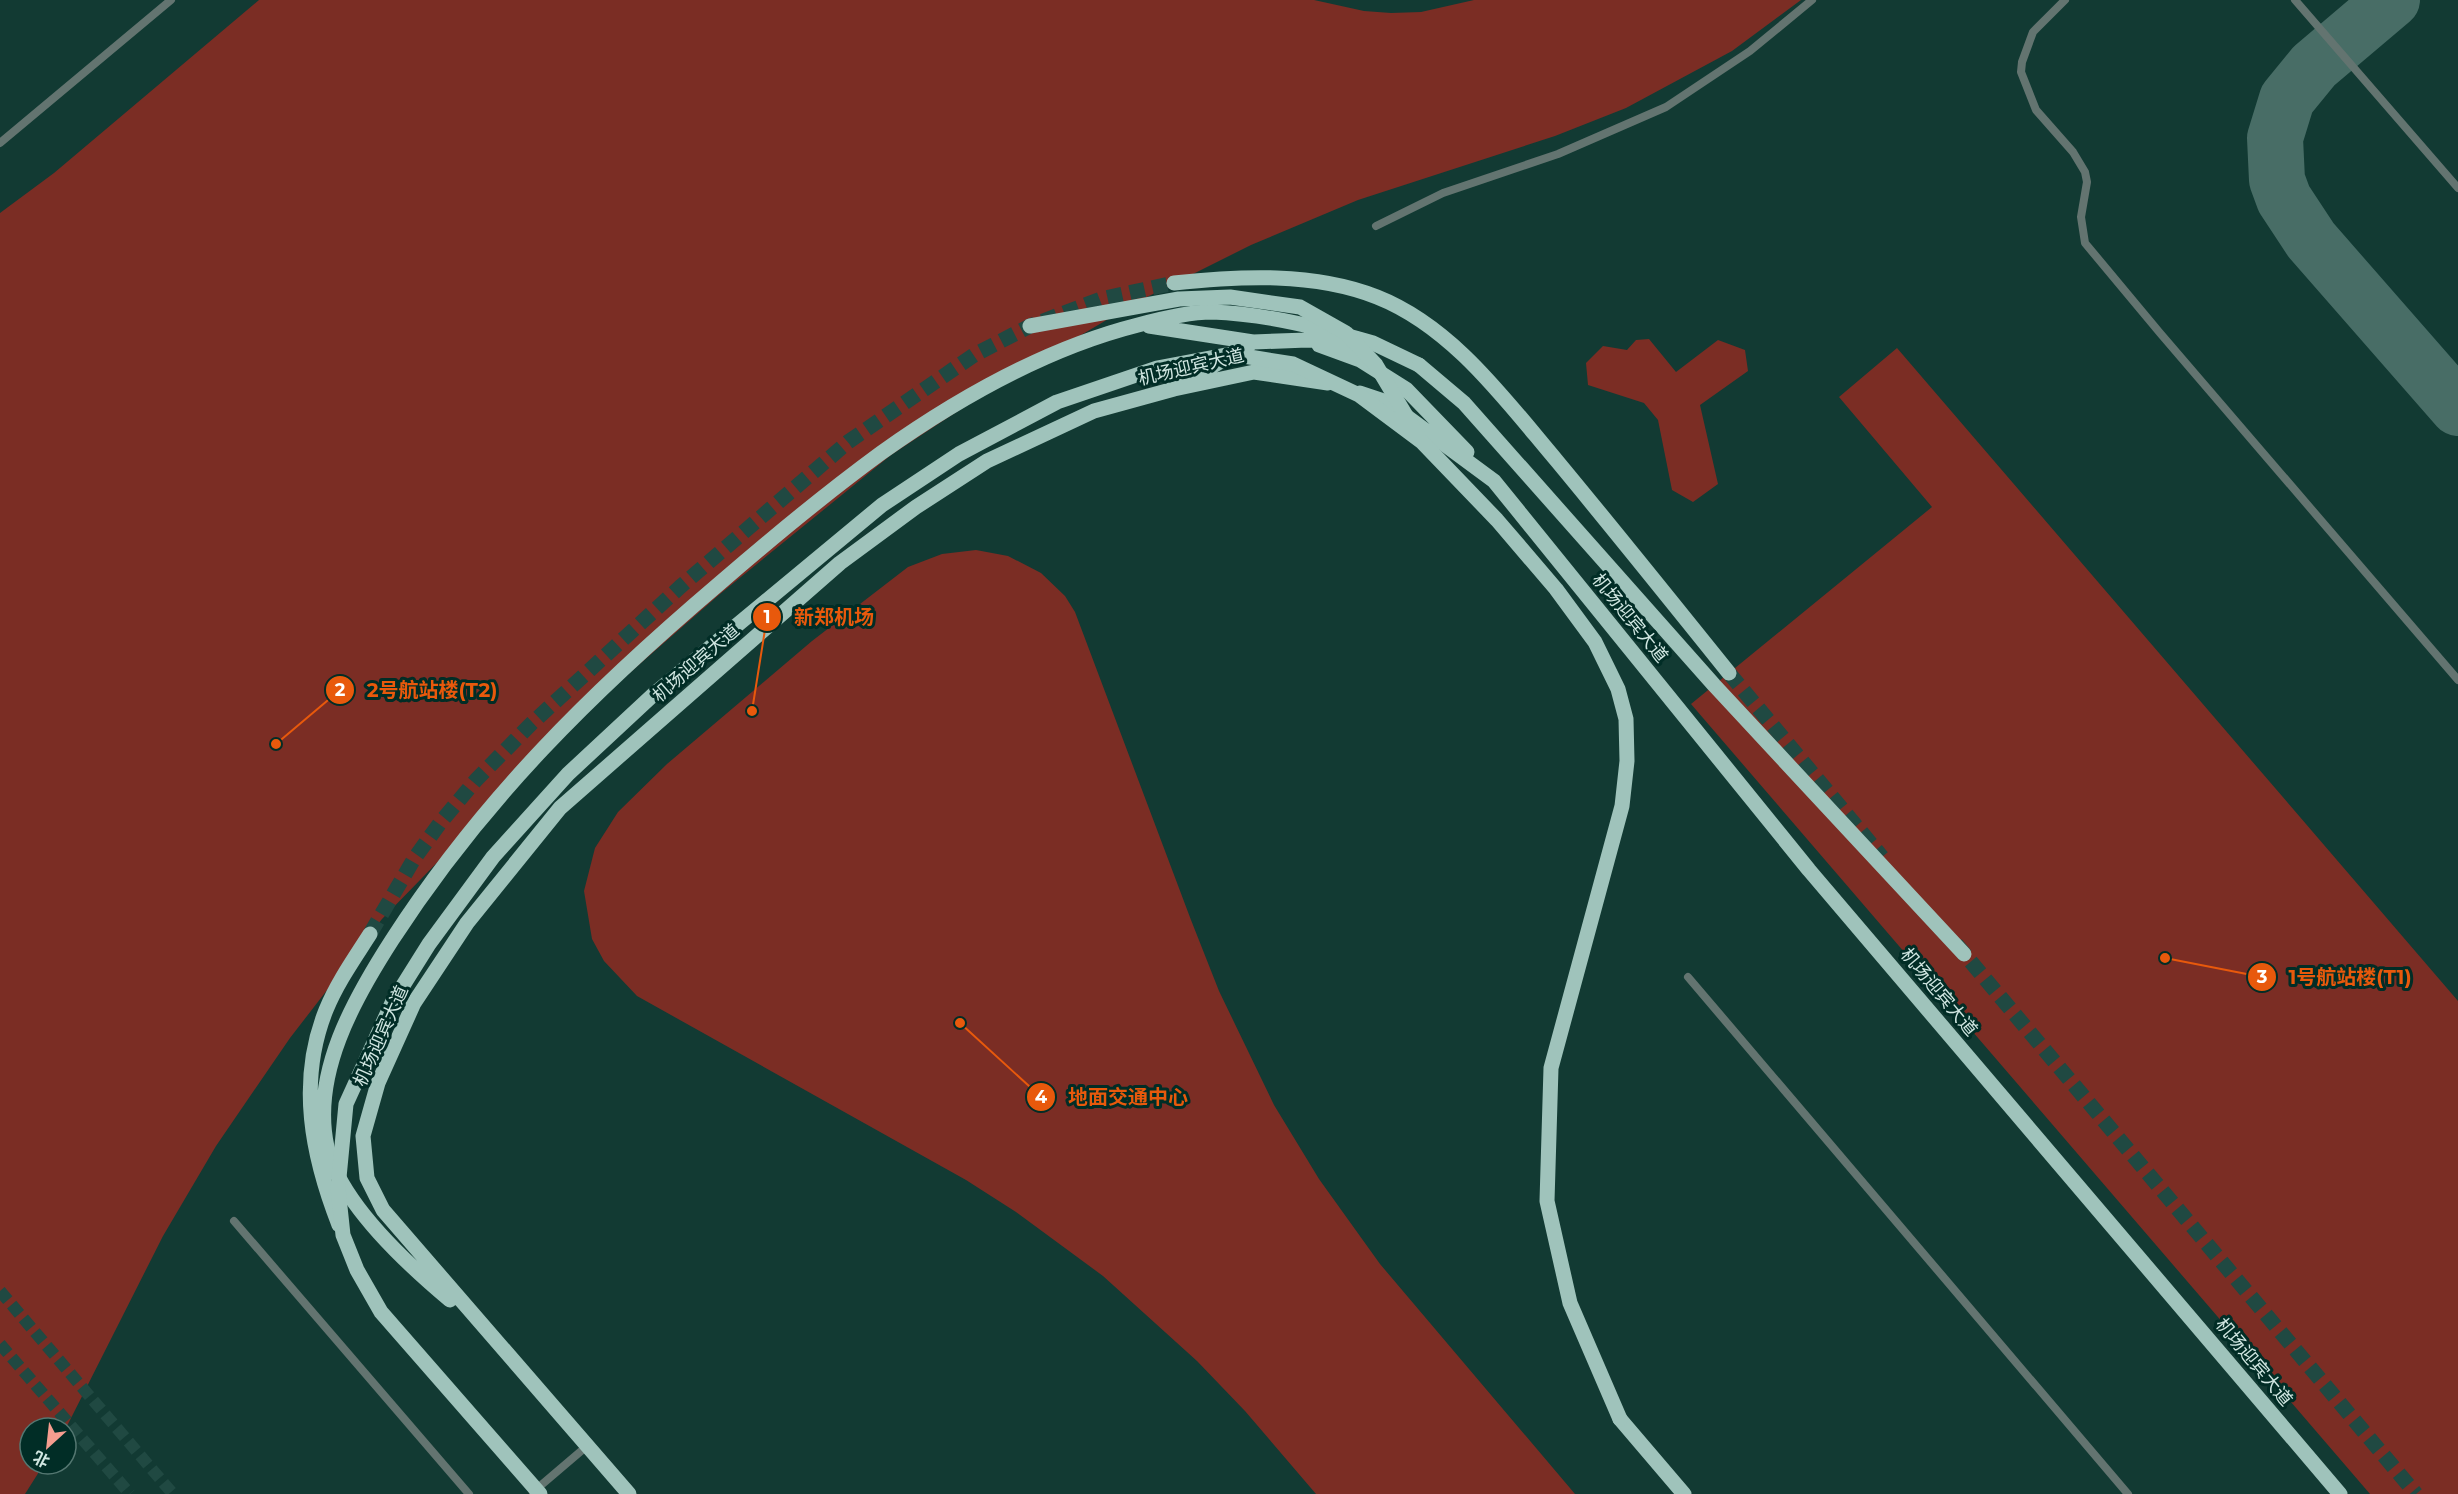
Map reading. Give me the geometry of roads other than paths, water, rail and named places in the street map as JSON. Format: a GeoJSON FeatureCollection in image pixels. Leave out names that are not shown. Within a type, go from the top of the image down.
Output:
{"type":"FeatureCollection","features":[{"type":"Feature","properties":{"kind":"main road"},"geometry":{"type":"LineString","coordinates":[[1174,283],[1218,278],[1340,284],[1379,298],[1431,328],[1486,378],[1596,508],[1729,673]]}},
{"type":"Feature","properties":{"kind":"main road"},"geometry":{"type":"LineString","coordinates":[[1030,326],[1179,299],[1230,297],[1300,307],[1346,333],[1376,365],[1422,442]]}},
{"type":"Feature","properties":{"kind":"main road"},"geometry":{"type":"LineString","coordinates":[[484,1327],[422,1277],[371,1222],[346,1190],[328,1149],[324,1105],[336,1039],[369,975],[423,892],[495,800],[551,736],[650,642],[786,528],[882,453],[957,404],[1024,368],[1138,325],[1209,312],[1304,323],[1373,343],[1419,365],[1464,403],[1714,685],[1964,954]]}},
{"type":"Feature","properties":{"kind":"main road"},"geometry":{"type":"LineString","coordinates":[[1138,325],[1253,342],[1307,340],[1373,343]]}},
{"type":"Feature","properties":{"kind":"main road"},"geometry":{"type":"LineString","coordinates":[[1307,340],[1360,360],[1406,389],[1494,481]]}},
{"type":"Feature","properties":{"kind":"main road"},"geometry":{"type":"LineString","coordinates":[[1174,388],[1253,342]]}},
{"type":"Feature","properties":{"kind":"main road"},"geometry":{"type":"LineString","coordinates":[[343,1235],[338,1188],[346,1104],[392,1003],[429,944],[493,856],[568,774],[654,694],[882,505],[959,454],[1056,402],[1157,368],[1231,354],[1293,364],[1359,394],[1422,442],[1497,520],[1556,589],[1595,642],[1618,689],[1626,719],[1627,761],[1622,807],[1551,1068],[1547,1200],[1570,1303],[1620,1419],[1684,1494]]}},
{"type":"Feature","properties":{"kind":"main road","name":"机场迎宾大道"},"geometry":{"type":"LineString","coordinates":[[629,1494],[382,1210],[367,1178],[363,1136],[378,1083],[414,1003],[467,922],[560,808],[840,563],[916,507],[987,461],[1094,411],[1174,388],[1254,372],[1327,382],[1387,402],[1494,481],[1809,870],[2340,1494]]}},
{"type":"Feature","properties":{"kind":"main road"},"geometry":{"type":"LineString","coordinates":[[370,934],[344,975],[326,1011],[314,1053],[310,1116],[322,1180],[357,1270],[381,1312],[540,1494]]}},
{"type":"Feature","properties":{"kind":"lane"},"geometry":{"type":"LineString","coordinates":[[0,143],[171,0]]}},
{"type":"Feature","properties":{"kind":"lane"},"geometry":{"type":"LineString","coordinates":[[1376,226],[1443,193],[1558,154],[1666,108],[1750,51],[1812,0]]}},
{"type":"Feature","properties":{"kind":"lane"},"geometry":{"type":"LineString","coordinates":[[2065,0],[2033,32],[2022,62],[2021,72],[2036,110],[2073,153],[2085,172],[2086,182],[2081,217],[2085,243],[2458,680]]}},
{"type":"Feature","properties":{"kind":"lane"},"geometry":{"type":"LineString","coordinates":[[2295,0],[2458,188]]}},
{"type":"Feature","properties":{"kind":"lane"},"geometry":{"type":"LineString","coordinates":[[1688,977],[2128,1494]]}},
{"type":"Feature","properties":{"kind":"lane"},"geometry":{"type":"LineString","coordinates":[[234,1221],[470,1494]]}},
{"type":"Feature","properties":{"kind":"lane"},"geometry":{"type":"LineString","coordinates":[[530,1494],[587,1446]]}},
{"type":"Feature","properties":{"kind":"tunnel"},"geometry":{"type":"LineString","coordinates":[[370,934],[414,859],[476,780],[531,724],[680,587],[848,442],[974,355],[1030,326],[1101,299],[1174,283]]}},
{"type":"Feature","properties":{"kind":"tunnel"},"geometry":{"type":"LineString","coordinates":[[1729,673],[1882,857]]}},
{"type":"Feature","properties":{"kind":"tunnel"},"geometry":{"type":"LineString","coordinates":[[1956,944],[2416,1494]]}},
{"type":"Feature","properties":{"kind":"tunnel"},"geometry":{"type":"LineString","coordinates":[[0,1291],[173,1494]]}},
{"type":"Feature","properties":{"kind":"tunnel"},"geometry":{"type":"LineString","coordinates":[[0,1344],[130,1494]]}},
{"type":"Feature","properties":{"kind":"place","name":"新郑机场"},"geometry":{"type":"Point","coordinates":[752,711]}},
{"type":"Feature","properties":{"kind":"place","name":"2号航站楼(T2)"},"geometry":{"type":"Point","coordinates":[276,744]}},
{"type":"Feature","properties":{"kind":"place","name":"1号航站楼(T1)"},"geometry":{"type":"Point","coordinates":[2165,958]}},
{"type":"Feature","properties":{"kind":"place","name":"地面交通中心"},"geometry":{"type":"Point","coordinates":[960,1023]}}]}
